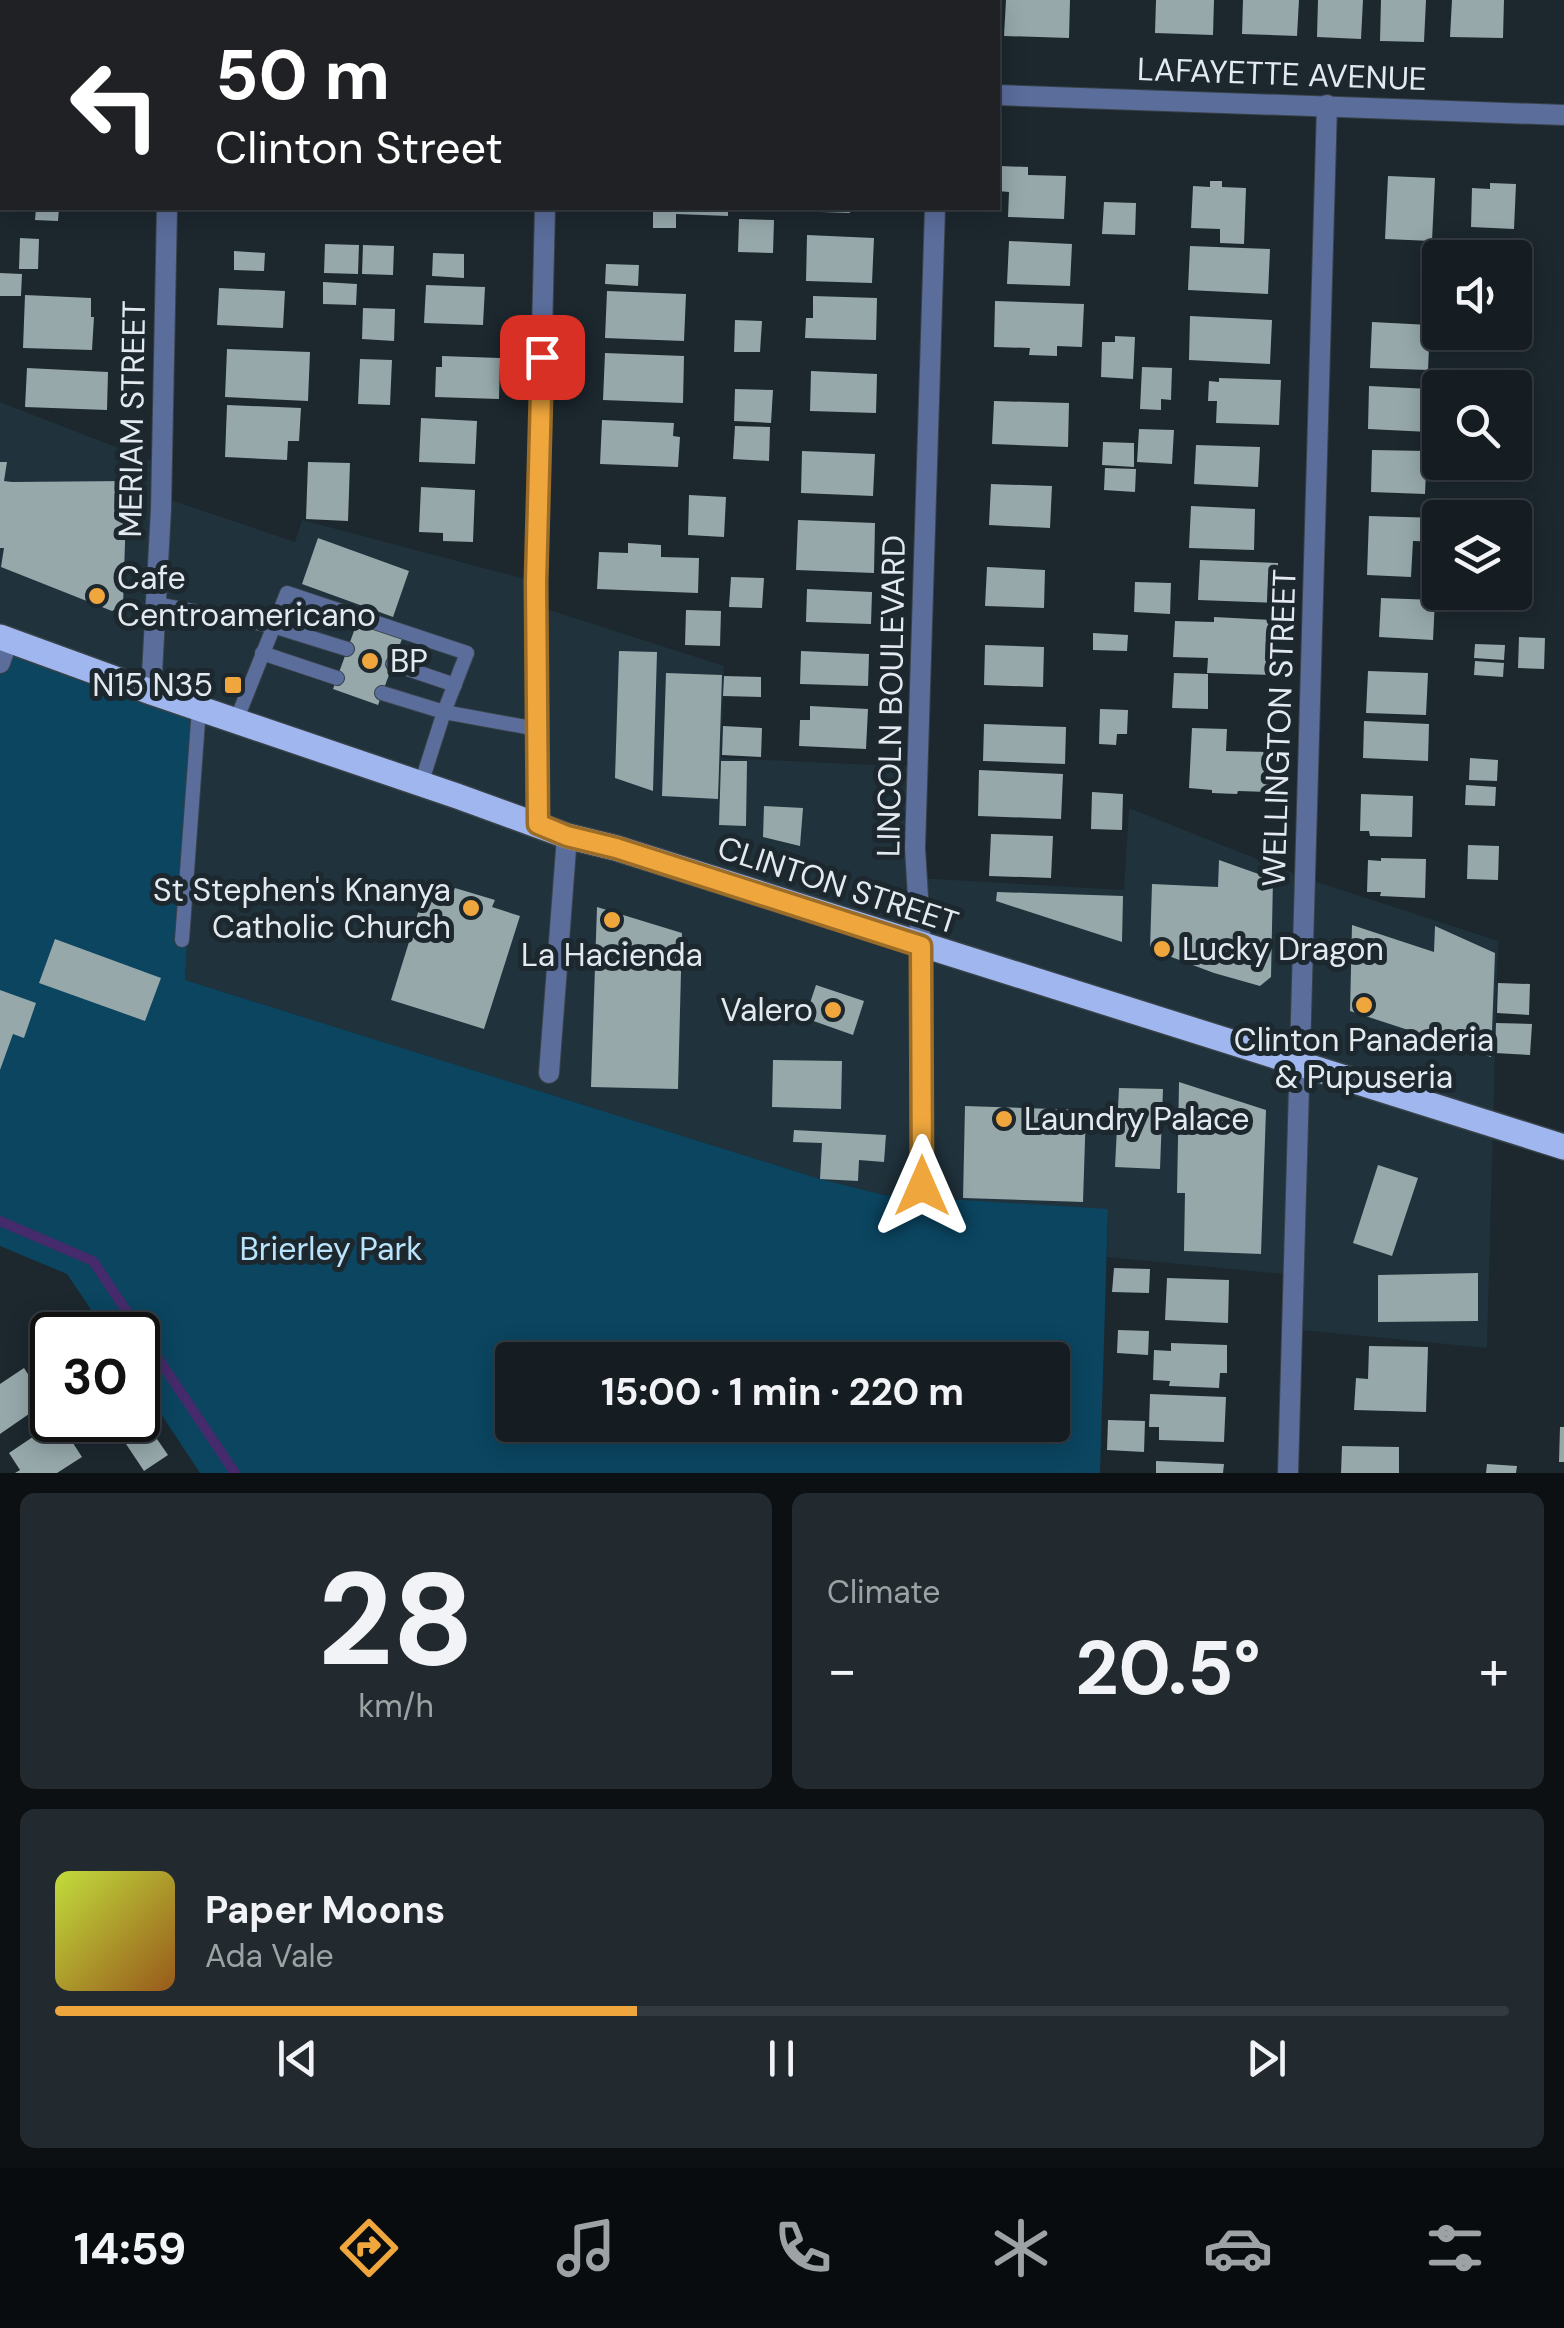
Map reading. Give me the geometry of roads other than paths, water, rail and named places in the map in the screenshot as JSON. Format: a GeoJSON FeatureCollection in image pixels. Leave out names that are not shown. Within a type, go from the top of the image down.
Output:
{"type":"FeatureCollection","features":[{"type":"Feature","properties":{"kind":"main road","name":"CLINTON STREET"},"geometry":{"type":"LineString","coordinates":[[3,647],[151,692],[567,836],[616,848],[1564,1147]]}},
{"type":"Feature","properties":{"kind":"street","name":"LAFAYETTE AVENUE"},"geometry":{"type":"LineString","coordinates":[[1000,94],[1564,114]]}},
{"type":"Feature","properties":{"kind":"street","name":"WELLINGTON STREET"},"geometry":{"type":"LineString","coordinates":[[1288,1473],[1327,105]]}},
{"type":"Feature","properties":{"kind":"street","name":"MERIAM STREET"},"geometry":{"type":"LineString","coordinates":[[151,692],[162,497],[167,210]]}},
{"type":"Feature","properties":{"kind":"street"},"geometry":{"type":"LineString","coordinates":[[538,824],[536,582],[546,210]]}},
{"type":"Feature","properties":{"kind":"street","name":"LINCOLN BOULEVARD"},"geometry":{"type":"LineString","coordinates":[[922,1186],[921,946],[915,848],[934,210]]}},
{"type":"Feature","properties":{"kind":"street"},"geometry":{"type":"LineString","coordinates":[[550,1074],[567,836]]}},
{"type":"Feature","properties":{"kind":"lane"},"geometry":{"type":"LineString","coordinates":[[236,721],[287,593],[467,653],[422,784]]}},
{"type":"Feature","properties":{"kind":"lane"},"geometry":{"type":"LineString","coordinates":[[156,604],[274,626],[348,649]]}},
{"type":"Feature","properties":{"kind":"lane"},"geometry":{"type":"LineString","coordinates":[[262,653],[338,678]]}},
{"type":"Feature","properties":{"kind":"lane"},"geometry":{"type":"LineString","coordinates":[[393,664],[455,685]]}},
{"type":"Feature","properties":{"kind":"lane"},"geometry":{"type":"LineString","coordinates":[[382,693],[444,712],[537,728]]}},
{"type":"Feature","properties":{"kind":"lane"},"geometry":{"type":"LineString","coordinates":[[182,940],[198,708]]}},
{"type":"Feature","properties":{"kind":"waterway"},"geometry":{"type":"LineString","coordinates":[[0,1221],[93,1261],[235,1473]]}},
{"type":"Feature","properties":{"kind":"place","name":"Cafe Centroamericano"},"geometry":{"type":"Point","coordinates":[97,596]}},
{"type":"Feature","properties":{"kind":"place","name":"BP"},"geometry":{"type":"Point","coordinates":[370,661]}},
{"type":"Feature","properties":{"kind":"place","name":"N15 N35"},"geometry":{"type":"Point","coordinates":[233,685]}},
{"type":"Feature","properties":{"kind":"place","name":"St Stephen's Knanya Catholic Church"},"geometry":{"type":"Point","coordinates":[471,908]}},
{"type":"Feature","properties":{"kind":"place","name":"La Hacienda"},"geometry":{"type":"Point","coordinates":[612,920]}},
{"type":"Feature","properties":{"kind":"place","name":"Lucky Dragon"},"geometry":{"type":"Point","coordinates":[1162,949]}},
{"type":"Feature","properties":{"kind":"place","name":"Clinton Panaderia & Pupuseria"},"geometry":{"type":"Point","coordinates":[1364,1005]}},
{"type":"Feature","properties":{"kind":"place","name":"Valero"},"geometry":{"type":"Point","coordinates":[833,1010]}},
{"type":"Feature","properties":{"kind":"place","name":"Laundry Palace"},"geometry":{"type":"Point","coordinates":[1004,1119]}},
{"type":"Feature","properties":{"kind":"park label","name":"Brierley Park"},"geometry":{"type":"Point","coordinates":[331,1249]}}]}
